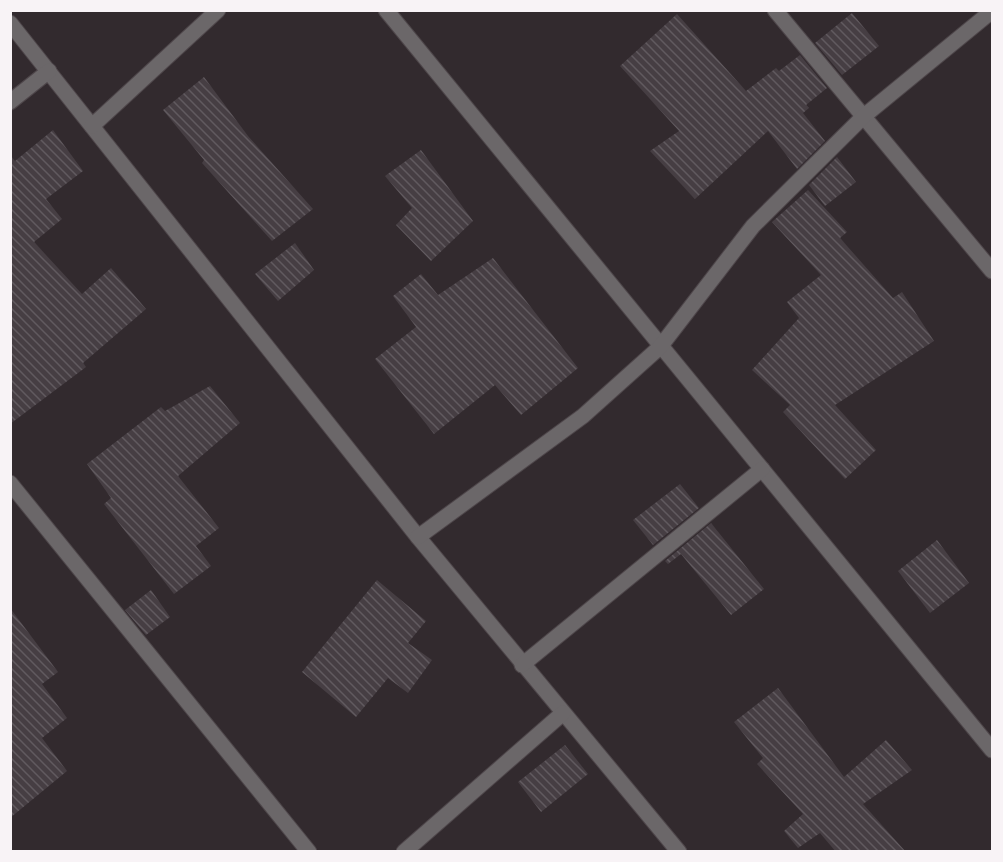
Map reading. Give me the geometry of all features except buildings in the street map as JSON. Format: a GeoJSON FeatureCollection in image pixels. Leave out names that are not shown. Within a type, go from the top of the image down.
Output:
{"type":"FeatureCollection","features":[{"type":"Feature","properties":{"kind":"street"},"geometry":{"type":"LineString","coordinates":[[92,126],[218,10]]}},
{"type":"Feature","properties":{"kind":"street"},"geometry":{"type":"LineString","coordinates":[[386,10],[660,347],[993,750]]}},
{"type":"Feature","properties":{"kind":"street"},"geometry":{"type":"LineString","coordinates":[[775,10],[993,271]]}},
{"type":"Feature","properties":{"kind":"street"},"geometry":{"type":"LineString","coordinates":[[418,537],[583,416],[660,347],[753,226],[864,116],[993,11]]}},
{"type":"Feature","properties":{"kind":"street"},"geometry":{"type":"LineString","coordinates":[[10,23],[418,537],[522,665],[680,852]]}},
{"type":"Feature","properties":{"kind":"street"},"geometry":{"type":"LineString","coordinates":[[10,102],[49,71]]}},
{"type":"Feature","properties":{"kind":"street"},"geometry":{"type":"LineString","coordinates":[[522,665],[762,469]]}},
{"type":"Feature","properties":{"kind":"street"},"geometry":{"type":"LineString","coordinates":[[10,483],[309,852]]}},
{"type":"Feature","properties":{"kind":"street"},"geometry":{"type":"LineString","coordinates":[[405,852],[563,713]]}}]}
